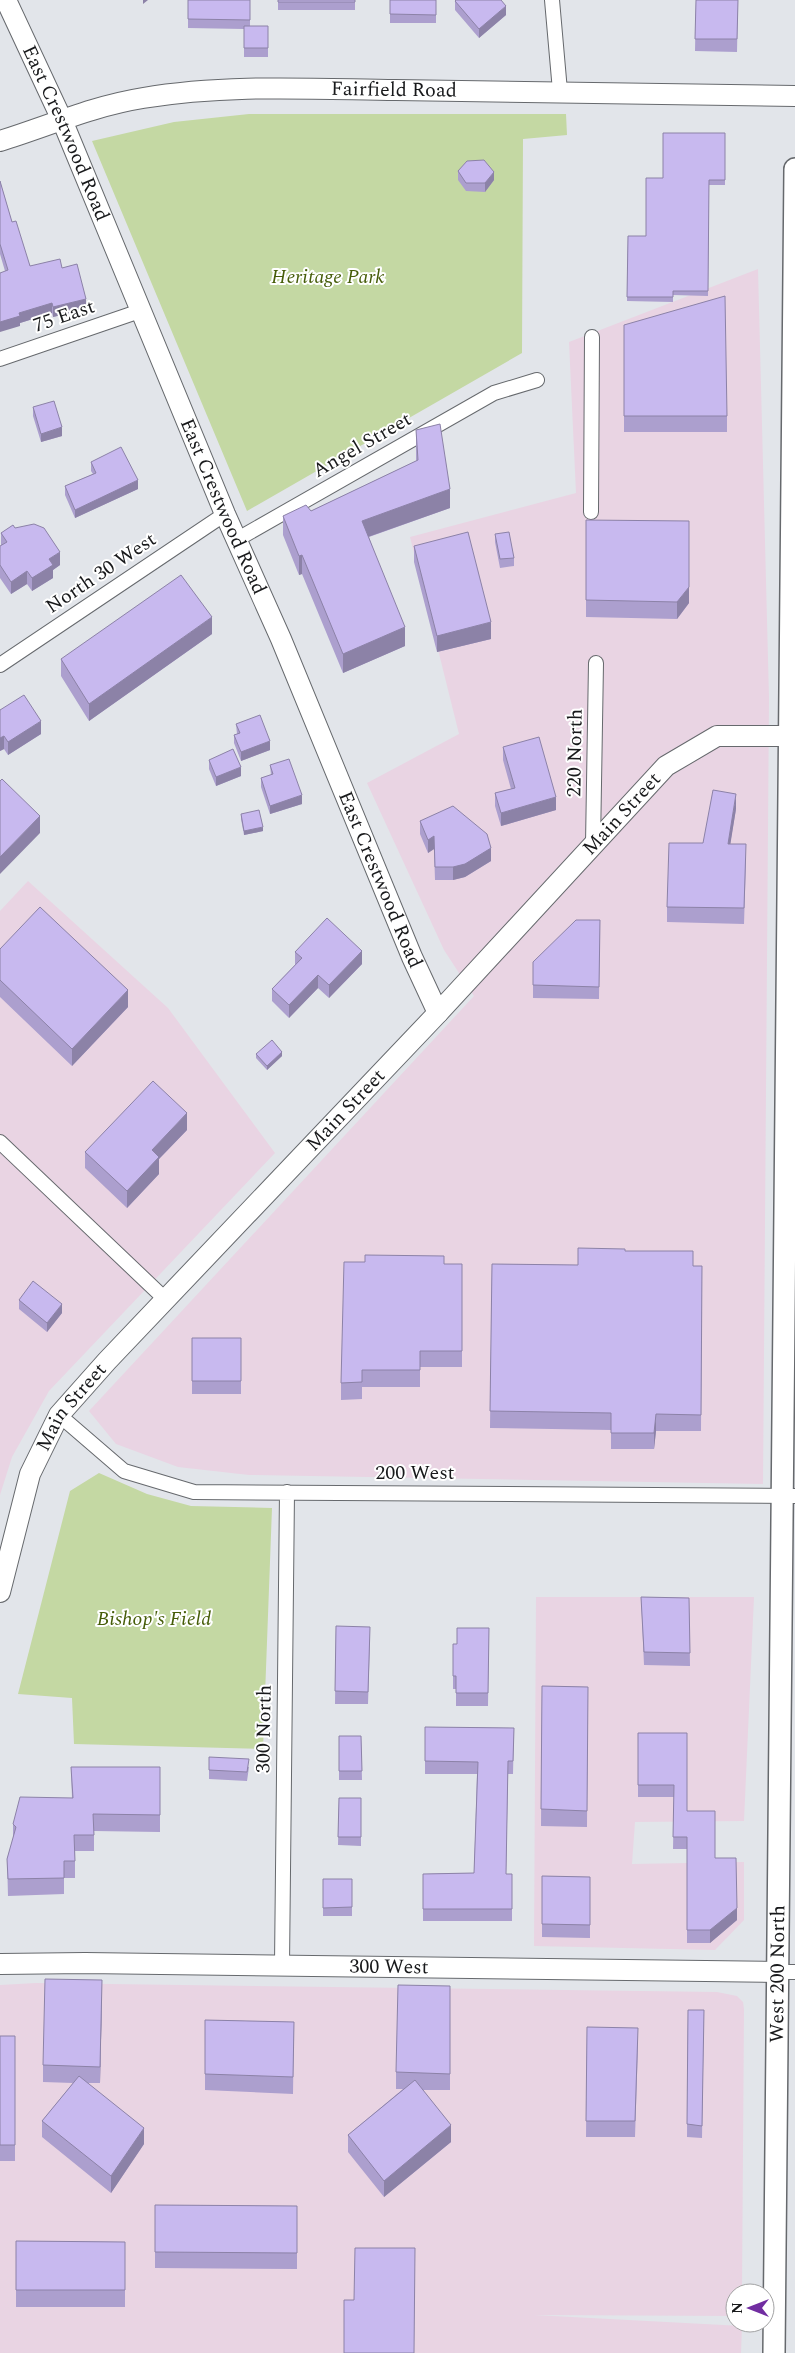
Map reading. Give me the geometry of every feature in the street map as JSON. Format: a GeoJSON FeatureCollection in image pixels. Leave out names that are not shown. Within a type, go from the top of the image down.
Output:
{"type":"FeatureCollection","features":[{"type":"Feature","properties":{"kind":"main road","name":"West 200 North"},"geometry":{"type":"LineString","coordinates":[[774,2353],[786,1972],[789,1496],[786,1205],[791,1026],[795,169]]}},
{"type":"Feature","properties":{"kind":"street","name":"East Crestwood Road"},"geometry":{"type":"LineString","coordinates":[[6,0],[62,120],[225,514],[281,639],[401,930],[438,1013]]}},
{"type":"Feature","properties":{"kind":"street"},"geometry":{"type":"LineString","coordinates":[[552,0],[560,91]]}},
{"type":"Feature","properties":{"kind":"street","name":"Fairfield Road"},"geometry":{"type":"LineString","coordinates":[[0,140],[85,111],[141,98],[240,88],[560,91],[795,96]]}},
{"type":"Feature","properties":{"kind":"street","name":"75 East"},"geometry":{"type":"LineString","coordinates":[[0,359],[140,311]]}},
{"type":"Feature","properties":{"kind":"street"},"geometry":{"type":"LineString","coordinates":[[591,512],[592,337]]}},
{"type":"Feature","properties":{"kind":"street","name":"Angel Street"},"geometry":{"type":"LineString","coordinates":[[236,540],[494,393],[537,380]]}},
{"type":"Feature","properties":{"kind":"street","name":"North 30 West"},"geometry":{"type":"LineString","coordinates":[[0,665],[225,514]]}},
{"type":"Feature","properties":{"kind":"street","name":"220 North"},"geometry":{"type":"LineString","coordinates":[[593,844],[596,663]]}},
{"type":"Feature","properties":{"kind":"street","name":"Main Street"},"geometry":{"type":"LineString","coordinates":[[0,1592],[30,1474],[59,1415],[165,1299],[438,1013],[666,766],[717,736],[792,736]]}},
{"type":"Feature","properties":{"kind":"street"},"geometry":{"type":"LineString","coordinates":[[0,1142],[165,1299]]}},
{"type":"Feature","properties":{"kind":"street","name":"200 West"},"geometry":{"type":"LineString","coordinates":[[59,1415],[124,1471],[194,1492],[789,1496]]}},
{"type":"Feature","properties":{"kind":"street","name":"300 North"},"geometry":{"type":"LineString","coordinates":[[282,1966],[287,1492]]}},
{"type":"Feature","properties":{"kind":"street","name":"300 West"},"geometry":{"type":"LineString","coordinates":[[0,1964],[786,1972]]}},
{"type":"Feature","properties":{"kind":"shaded area"},"geometry":{"type":"Polygon","coordinates":[[[758,269],[769,698],[763,1484],[249,1475],[178,1467],[116,1444],[89,1411],[474,996],[444,950],[367,783],[459,734],[410,537],[576,493],[569,342],[758,269]]]}},
{"type":"Feature","properties":{"kind":"shaded area"},"geometry":{"type":"Polygon","coordinates":[[[28,881],[168,1008],[275,1153],[49,1391],[12,1457],[0,1495],[0,911],[28,881]]]}},
{"type":"Feature","properties":{"kind":"shaded area"},"geometry":{"type":"Polygon","coordinates":[[[536,1597],[754,1597],[744,1821],[635,1822],[632,1864],[744,1862],[744,1920],[715,1950],[534,1946],[536,1597]]]}},
{"type":"Feature","properties":{"kind":"shaded area"},"geometry":{"type":"Polygon","coordinates":[[[36,1983],[717,1992],[737,1996],[743,2002],[744,2009],[742,2283],[725,2283],[725,2316],[534,2315],[725,2325],[725,2333],[742,2333],[741,2353],[0,2353],[0,1985],[36,1983]]]}},
{"type":"Feature","properties":{"kind":"green space","name":"Heritage Park"},"geometry":{"type":"Polygon","coordinates":[[[249,114],[566,114],[567,135],[523,139],[522,353],[247,511],[92,141],[174,122],[249,114]]]}},
{"type":"Feature","properties":{"kind":"green space","name":"Bishop's Field"},"geometry":{"type":"Polygon","coordinates":[[[99,1473],[147,1494],[191,1506],[272,1508],[263,1749],[74,1744],[72,1698],[18,1694],[70,1491],[99,1473]]]}},
{"type":"Feature","properties":{"kind":"building"},"geometry":{"type":"Polygon","coordinates":[[[188,0],[250,0],[250,20],[188,19],[188,0]]]}},
{"type":"Feature","properties":{"kind":"building"},"geometry":{"type":"Polygon","coordinates":[[[278,0],[355,0],[355,2],[278,2],[278,0]]]}},
{"type":"Feature","properties":{"kind":"building"},"geometry":{"type":"Polygon","coordinates":[[[390,0],[436,0],[436,15],[390,14],[390,0]]]}},
{"type":"Feature","properties":{"kind":"building"},"geometry":{"type":"Polygon","coordinates":[[[456,0],[501,0],[506,6],[479,29],[456,0]]]}},
{"type":"Feature","properties":{"kind":"building"},"geometry":{"type":"Polygon","coordinates":[[[696,0],[738,0],[737,39],[695,39],[696,0]]]}},
{"type":"Feature","properties":{"kind":"building"},"geometry":{"type":"Polygon","coordinates":[[[244,26],[268,26],[268,48],[244,48],[244,26]]]}},
{"type":"Feature","properties":{"kind":"building"},"geometry":{"type":"Polygon","coordinates":[[[663,133],[725,133],[725,180],[709,180],[708,291],[673,291],[673,297],[627,297],[628,236],[646,236],[646,178],[663,178],[663,133]]]}},
{"type":"Feature","properties":{"kind":"building"},"geometry":{"type":"Polygon","coordinates":[[[484,160],[494,172],[485,183],[466,183],[458,171],[467,161],[484,160]]]}},
{"type":"Feature","properties":{"kind":"building"},"geometry":{"type":"Polygon","coordinates":[[[0,181],[12,222],[16,221],[30,266],[60,259],[62,268],[77,264],[86,299],[53,307],[52,303],[19,313],[20,316],[0,322],[0,273],[8,270],[0,244],[0,181]]]}},
{"type":"Feature","properties":{"kind":"building"},"geometry":{"type":"Polygon","coordinates":[[[725,296],[727,416],[624,416],[624,325],[725,296]]]}},
{"type":"Feature","properties":{"kind":"building"},"geometry":{"type":"Polygon","coordinates":[[[54,401],[62,427],[41,434],[33,407],[54,401]]]}},
{"type":"Feature","properties":{"kind":"building"},"geometry":{"type":"Polygon","coordinates":[[[440,424],[450,489],[362,521],[405,627],[343,654],[302,555],[299,556],[283,516],[306,505],[311,511],[418,460],[416,430],[440,424]]]}},
{"type":"Feature","properties":{"kind":"building"},"geometry":{"type":"Polygon","coordinates":[[[121,447],[138,480],[75,510],[65,486],[96,473],[91,462],[121,447]]]}},
{"type":"Feature","properties":{"kind":"building"},"geometry":{"type":"Polygon","coordinates":[[[586,520],[689,521],[689,587],[677,602],[586,600],[586,520]]]}},
{"type":"Feature","properties":{"kind":"building"},"geometry":{"type":"Polygon","coordinates":[[[34,524],[44,528],[60,552],[49,559],[53,565],[32,578],[27,571],[11,582],[0,565],[0,546],[7,542],[1,533],[13,525],[15,528],[34,524]]]}},
{"type":"Feature","properties":{"kind":"building"},"geometry":{"type":"Polygon","coordinates":[[[468,532],[491,622],[437,636],[414,546],[468,532]]]}},
{"type":"Feature","properties":{"kind":"building"},"geometry":{"type":"Polygon","coordinates":[[[509,532],[514,558],[500,559],[495,534],[509,532]]]}},
{"type":"Feature","properties":{"kind":"building"},"geometry":{"type":"Polygon","coordinates":[[[181,575],[212,617],[89,704],[61,659],[181,575]]]}},
{"type":"Feature","properties":{"kind":"building"},"geometry":{"type":"Polygon","coordinates":[[[24,695],[41,721],[8,742],[4,736],[0,738],[0,710],[24,695]]]}},
{"type":"Feature","properties":{"kind":"building"},"geometry":{"type":"Polygon","coordinates":[[[260,715],[270,741],[241,752],[234,735],[240,733],[236,724],[260,715]]]}},
{"type":"Feature","properties":{"kind":"building"},"geometry":{"type":"Polygon","coordinates":[[[539,737],[556,797],[501,813],[495,793],[515,788],[503,747],[539,737]]]}},
{"type":"Feature","properties":{"kind":"building"},"geometry":{"type":"Polygon","coordinates":[[[233,749],[241,767],[216,777],[209,760],[233,749]]]}},
{"type":"Feature","properties":{"kind":"building"},"geometry":{"type":"Polygon","coordinates":[[[289,759],[302,795],[270,806],[261,778],[273,774],[270,765],[289,759]]]}},
{"type":"Feature","properties":{"kind":"building"},"geometry":{"type":"Polygon","coordinates":[[[2,779],[40,816],[0,857],[0,781],[2,779]]]}},
{"type":"Feature","properties":{"kind":"building"},"geometry":{"type":"Polygon","coordinates":[[[713,790],[736,794],[728,844],[746,844],[744,908],[667,907],[669,843],[703,843],[713,790]]]}},
{"type":"Feature","properties":{"kind":"building"},"geometry":{"type":"Polygon","coordinates":[[[453,806],[487,834],[491,848],[465,864],[453,867],[435,867],[434,836],[428,840],[420,821],[453,806]]]}},
{"type":"Feature","properties":{"kind":"building"},"geometry":{"type":"Polygon","coordinates":[[[259,810],[263,827],[244,831],[241,814],[259,810]]]}},
{"type":"Feature","properties":{"kind":"building"},"geometry":{"type":"Polygon","coordinates":[[[40,907],[128,990],[72,1049],[0,980],[0,949],[40,907]]]}},
{"type":"Feature","properties":{"kind":"building"},"geometry":{"type":"Polygon","coordinates":[[[327,918],[362,951],[329,985],[318,975],[289,1005],[272,989],[302,958],[295,952],[327,918]]]}},
{"type":"Feature","properties":{"kind":"building"},"geometry":{"type":"Polygon","coordinates":[[[576,920],[600,920],[599,987],[533,985],[533,962],[576,920]]]}},
{"type":"Feature","properties":{"kind":"building"},"geometry":{"type":"Polygon","coordinates":[[[272,1040],[282,1052],[267,1066],[256,1054],[272,1040]]]}},
{"type":"Feature","properties":{"kind":"building"},"geometry":{"type":"Polygon","coordinates":[[[153,1081],[187,1113],[152,1150],[159,1157],[127,1191],[85,1152],[153,1081]]]}},
{"type":"Feature","properties":{"kind":"building"},"geometry":{"type":"Polygon","coordinates":[[[578,1248],[625,1249],[625,1251],[693,1251],[693,1266],[702,1266],[701,1415],[656,1414],[654,1433],[611,1433],[611,1413],[490,1411],[492,1264],[578,1265],[578,1248]]]}},
{"type":"Feature","properties":{"kind":"building"},"geometry":{"type":"Polygon","coordinates":[[[365,1255],[444,1256],[444,1264],[462,1264],[462,1351],[420,1351],[420,1370],[362,1370],[362,1382],[341,1383],[344,1262],[365,1262],[365,1255]]]}},
{"type":"Feature","properties":{"kind":"building"},"geometry":{"type":"Polygon","coordinates":[[[33,1281],[62,1304],[47,1323],[19,1300],[33,1281]]]}},
{"type":"Feature","properties":{"kind":"building"},"geometry":{"type":"Polygon","coordinates":[[[192,1338],[241,1338],[241,1381],[192,1381],[192,1338]]]}},
{"type":"Feature","properties":{"kind":"building"},"geometry":{"type":"Polygon","coordinates":[[[641,1597],[689,1598],[690,1653],[644,1652],[641,1597]]]}},
{"type":"Feature","properties":{"kind":"building"},"geometry":{"type":"Polygon","coordinates":[[[336,1626],[370,1627],[368,1692],[335,1691],[336,1626]]]}},
{"type":"Feature","properties":{"kind":"building"},"geometry":{"type":"Polygon","coordinates":[[[457,1628],[489,1628],[488,1693],[456,1693],[456,1676],[453,1676],[453,1644],[457,1644],[457,1628]]]}},
{"type":"Feature","properties":{"kind":"building"},"geometry":{"type":"Polygon","coordinates":[[[542,1686],[588,1687],[587,1811],[541,1809],[542,1686]]]}},
{"type":"Feature","properties":{"kind":"building"},"geometry":{"type":"Polygon","coordinates":[[[425,1727],[514,1728],[513,1761],[508,1761],[506,1874],[512,1874],[512,1909],[423,1909],[423,1874],[474,1873],[478,1762],[425,1761],[425,1727]]]}},
{"type":"Feature","properties":{"kind":"building"},"geometry":{"type":"Polygon","coordinates":[[[638,1733],[687,1733],[687,1811],[715,1811],[715,1858],[736,1858],[737,1908],[710,1930],[687,1930],[687,1837],[673,1837],[674,1785],[638,1785],[638,1733]]]}},
{"type":"Feature","properties":{"kind":"building"},"geometry":{"type":"Polygon","coordinates":[[[339,1736],[361,1736],[362,1771],[339,1771],[339,1736]]]}},
{"type":"Feature","properties":{"kind":"building"},"geometry":{"type":"Polygon","coordinates":[[[209,1757],[249,1759],[247,1772],[209,1770],[209,1757]]]}},
{"type":"Feature","properties":{"kind":"building"},"geometry":{"type":"Polygon","coordinates":[[[71,1767],[160,1767],[160,1815],[93,1814],[94,1835],[74,1835],[75,1861],[64,1861],[64,1878],[8,1879],[7,1859],[16,1827],[13,1824],[20,1797],[73,1798],[71,1767]]]}},
{"type":"Feature","properties":{"kind":"building"},"geometry":{"type":"Polygon","coordinates":[[[339,1798],[361,1798],[361,1837],[338,1837],[339,1798]]]}},
{"type":"Feature","properties":{"kind":"building"},"geometry":{"type":"Polygon","coordinates":[[[542,1876],[590,1877],[590,1925],[542,1924],[542,1876]]]}},
{"type":"Feature","properties":{"kind":"building"},"geometry":{"type":"Polygon","coordinates":[[[323,1879],[352,1879],[352,1907],[323,1908],[323,1879]]]}},
{"type":"Feature","properties":{"kind":"building"},"geometry":{"type":"Polygon","coordinates":[[[45,1979],[102,1980],[100,2067],[43,2065],[45,1979]]]}},
{"type":"Feature","properties":{"kind":"building"},"geometry":{"type":"Polygon","coordinates":[[[398,1985],[450,1986],[450,2074],[396,2072],[398,1985]]]}},
{"type":"Feature","properties":{"kind":"building"},"geometry":{"type":"Polygon","coordinates":[[[688,2010],[704,2010],[702,2126],[687,2124],[688,2010]]]}},
{"type":"Feature","properties":{"kind":"building"},"geometry":{"type":"Polygon","coordinates":[[[205,2020],[294,2022],[293,2077],[205,2074],[205,2020]]]}},
{"type":"Feature","properties":{"kind":"building"},"geometry":{"type":"Polygon","coordinates":[[[587,2027],[638,2028],[635,2121],[586,2121],[587,2027]]]}},
{"type":"Feature","properties":{"kind":"building"},"geometry":{"type":"Polygon","coordinates":[[[0,2036],[15,2036],[15,2145],[0,2145],[0,2036]]]}},
{"type":"Feature","properties":{"kind":"building"},"geometry":{"type":"Polygon","coordinates":[[[79,2076],[144,2128],[111,2176],[42,2121],[79,2076]]]}},
{"type":"Feature","properties":{"kind":"building"},"geometry":{"type":"Polygon","coordinates":[[[415,2080],[451,2125],[384,2181],[348,2135],[415,2080]]]}},
{"type":"Feature","properties":{"kind":"building"},"geometry":{"type":"Polygon","coordinates":[[[155,2205],[297,2206],[297,2253],[155,2252],[155,2205]]]}},
{"type":"Feature","properties":{"kind":"building"},"geometry":{"type":"Polygon","coordinates":[[[16,2241],[125,2242],[125,2290],[16,2290],[16,2241]]]}},
{"type":"Feature","properties":{"kind":"building"},"geometry":{"type":"Polygon","coordinates":[[[355,2248],[415,2248],[414,2353],[344,2353],[344,2300],[354,2300],[355,2248]]]}}]}
